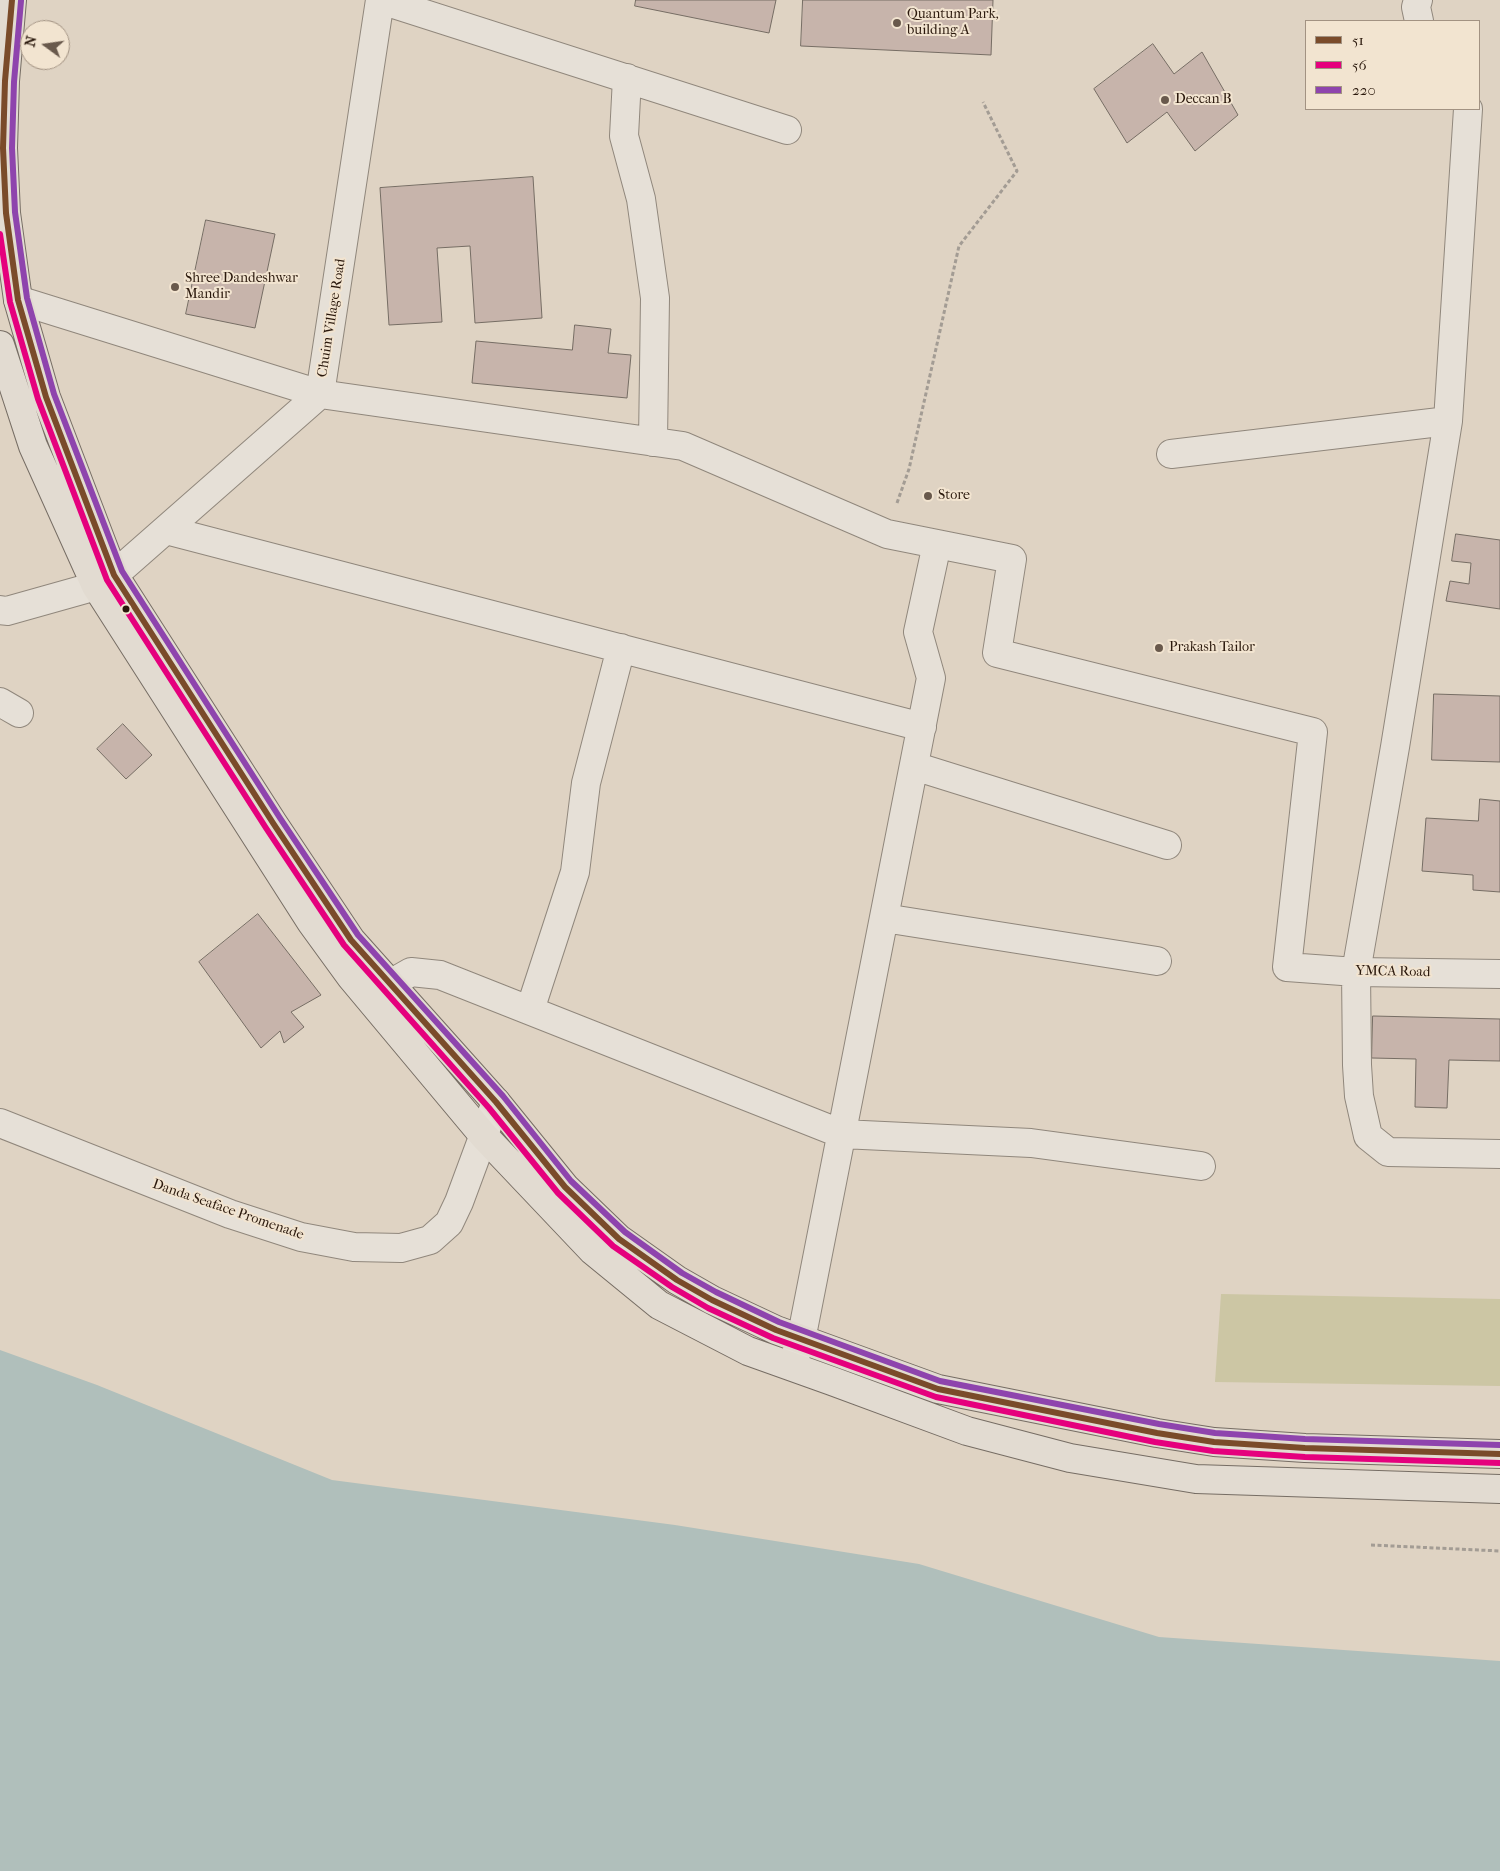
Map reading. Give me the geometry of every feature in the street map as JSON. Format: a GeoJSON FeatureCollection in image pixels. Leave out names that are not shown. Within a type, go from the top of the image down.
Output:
{"type":"FeatureCollection","features":[{"type":"Feature","properties":{"kind":"main road"},"geometry":{"type":"LineString","coordinates":[[12,0],[1,148],[6,213],[18,300],[46,397],[105,580],[273,823],[351,940],[496,1102],[565,1187],[619,1239],[677,1280],[712,1300],[801,1340],[938,1389],[1158,1434],[1200,1440],[1305,1448],[1500,1454]]}},
{"type":"Feature","properties":{"kind":"main road"},"geometry":{"type":"LineString","coordinates":[[0,345],[33,446],[105,580],[311,922],[351,977],[483,1135],[592,1251],[659,1305],[748,1351],[967,1432],[1070,1458],[1196,1479],[1500,1489]]}},
{"type":"Feature","properties":{"kind":"main road"},"geometry":{"type":"LineString","coordinates":[[1015,1444],[1024,1407]]}},
{"type":"Feature","properties":{"kind":"main road"},"geometry":{"type":"LineString","coordinates":[[1196,1479],[1200,1440]]}},
{"type":"Feature","properties":{"kind":"street"},"geometry":{"type":"LineString","coordinates":[[380,0],[787,130]]}},
{"type":"Feature","properties":{"kind":"street","name":"Chuim Village Road"},"geometry":{"type":"LineString","coordinates":[[105,580],[166,530],[320,394],[380,0]]}},
{"type":"Feature","properties":{"kind":"street"},"geometry":{"type":"LineString","coordinates":[[1418,0],[1416,7],[1419,20]]}},
{"type":"Feature","properties":{"kind":"street"},"geometry":{"type":"LineString","coordinates":[[626,78],[624,136],[641,199],[655,298],[653,442]]}},
{"type":"Feature","properties":{"kind":"street"},"geometry":{"type":"LineString","coordinates":[[1468,110],[1448,421],[1356,972],[1359,1096],[1368,1136],[1388,1152],[1500,1154]]}},
{"type":"Feature","properties":{"kind":"street"},"geometry":{"type":"LineString","coordinates":[[18,300],[320,394],[683,446],[887,534],[937,544],[918,632],[931,678],[801,1340],[792,1367]]}},
{"type":"Feature","properties":{"kind":"street"},"geometry":{"type":"LineString","coordinates":[[1171,454],[1448,421]]}},
{"type":"Feature","properties":{"kind":"street"},"geometry":{"type":"LineString","coordinates":[[166,530],[922,726]]}},
{"type":"Feature","properties":{"kind":"street","name":"YMCA Road"},"geometry":{"type":"LineString","coordinates":[[937,544],[1012,559],[997,654],[1313,732],[1286,968],[1356,972],[1500,974]]}},
{"type":"Feature","properties":{"kind":"street"},"geometry":{"type":"LineString","coordinates":[[0,610],[7,611],[105,580]]}},
{"type":"Feature","properties":{"kind":"street"},"geometry":{"type":"LineString","coordinates":[[530,1010],[575,872],[586,783],[621,648]]}},
{"type":"Feature","properties":{"kind":"street"},"geometry":{"type":"LineString","coordinates":[[914,766],[1167,845]]}},
{"type":"Feature","properties":{"kind":"street"},"geometry":{"type":"LineString","coordinates":[[884,918],[1157,961]]}},
{"type":"Feature","properties":{"kind":"street"},"geometry":{"type":"LineString","coordinates":[[390,984],[411,972],[440,975],[842,1134],[1031,1143],[1201,1166]]}},
{"type":"Feature","properties":{"kind":"street","name":"Danda Seaface Promenade"},"geometry":{"type":"LineString","coordinates":[[0,1123],[230,1214],[301,1237],[354,1247],[401,1248],[430,1240],[448,1223],[459,1202],[496,1102]]}},
{"type":"Feature","properties":{"kind":"path"},"geometry":{"type":"LineString","coordinates":[[887,534],[909,469],[959,246],[1017,171],[983,102]]}},
{"type":"Feature","properties":{"kind":"path"},"geometry":{"type":"LineString","coordinates":[[1371,1545],[1500,1552]]}},
{"type":"Feature","properties":{"kind":"shaded area"},"geometry":{"type":"Polygon","coordinates":[[[1221,1294],[1500,1299],[1500,1386],[1215,1382],[1221,1294]]]}},
{"type":"Feature","properties":{"kind":"shaded area"},"geometry":{"type":"Polygon","coordinates":[[[0,1350],[97,1385],[332,1480],[675,1525],[919,1564],[1159,1637],[1500,1661],[1500,1871],[0,1871],[0,1350]]]}},
{"type":"Feature","properties":{"kind":"building"},"geometry":{"type":"Polygon","coordinates":[[[636,0],[776,0],[769,33],[635,6],[636,0]]]}},
{"type":"Feature","properties":{"kind":"building","name":"Quantum Park, building A"},"geometry":{"type":"Polygon","coordinates":[[[803,0],[993,0],[991,55],[801,46],[803,0]]]}},
{"type":"Feature","properties":{"kind":"building","name":"Deccan B"},"geometry":{"type":"Polygon","coordinates":[[[1153,44],[1174,74],[1202,52],[1238,115],[1195,151],[1167,112],[1127,143],[1094,89],[1153,44]]]}},
{"type":"Feature","properties":{"kind":"building"},"geometry":{"type":"Polygon","coordinates":[[[533,177],[542,318],[475,323],[470,246],[437,248],[442,322],[389,325],[380,188],[533,177]]]}},
{"type":"Feature","properties":{"kind":"building"},"geometry":{"type":"Polygon","coordinates":[[[206,220],[275,234],[255,328],[186,314],[206,220]]]}},
{"type":"Feature","properties":{"kind":"building"},"geometry":{"type":"Polygon","coordinates":[[[575,325],[611,329],[608,353],[631,355],[627,398],[472,383],[476,341],[572,350],[575,325]]]}},
{"type":"Feature","properties":{"kind":"building"},"geometry":{"type":"Polygon","coordinates":[[[1456,534],[1500,540],[1500,609],[1446,601],[1450,581],[1469,584],[1471,563],[1452,561],[1456,534]]]}},
{"type":"Feature","properties":{"kind":"building"},"geometry":{"type":"Polygon","coordinates":[[[1434,694],[1500,696],[1500,762],[1432,760],[1434,694]]]}},
{"type":"Feature","properties":{"kind":"building"},"geometry":{"type":"Polygon","coordinates":[[[123,724],[152,755],[126,779],[97,749],[123,724]]]}},
{"type":"Feature","properties":{"kind":"building"},"geometry":{"type":"Polygon","coordinates":[[[1480,799],[1500,801],[1500,892],[1473,890],[1473,875],[1422,871],[1426,818],[1478,821],[1480,799]]]}},
{"type":"Feature","properties":{"kind":"building"},"geometry":{"type":"Polygon","coordinates":[[[258,914],[321,995],[291,1012],[304,1027],[284,1043],[280,1031],[261,1048],[199,962],[258,914]]]}},
{"type":"Feature","properties":{"kind":"building"},"geometry":{"type":"Polygon","coordinates":[[[1373,1016],[1500,1019],[1500,1061],[1449,1060],[1447,1108],[1415,1107],[1416,1059],[1372,1058],[1373,1016]]]}},
{"type":"Feature","properties":{"kind":"transit line","name":"51"},"geometry":{"type":"LineString","coordinates":[[12,0],[5,81],[3,148],[6,213],[18,300],[46,397],[114,575],[273,823],[351,940],[496,1102],[565,1187],[619,1239],[677,1280],[712,1300],[776,1330],[938,1389],[1157,1433],[1214,1442],[1305,1448],[1500,1454]]}},
{"type":"Feature","properties":{"kind":"transit line","name":"220"},"geometry":{"type":"LineString","coordinates":[[21,1],[14,82],[12,148],[15,212],[27,298],[54,394],[122,571],[280,818],[358,935],[503,1096],[571,1181],[625,1232],[682,1273],[716,1292],[779,1322],[940,1381],[1159,1424],[1215,1433],[1305,1439],[1500,1445]]}},
{"type":"Feature","properties":{"kind":"transit line","name":"56"},"geometry":{"type":"LineString","coordinates":[[0,234],[10,302],[38,399],[107,580],[266,828],[344,945],[489,1108],[558,1193],[613,1246],[672,1287],[708,1308],[773,1338],[936,1397],[1155,1442],[1213,1451],[1305,1457],[1500,1463]]}},
{"type":"Feature","properties":{"kind":"place","name":"Quantum Park, building A"},"geometry":{"type":"Point","coordinates":[897,23]}},
{"type":"Feature","properties":{"kind":"place","name":"Deccan B"},"geometry":{"type":"Point","coordinates":[1165,100]}},
{"type":"Feature","properties":{"kind":"place","name":"Shree Dandeshwar Mandir"},"geometry":{"type":"Point","coordinates":[175,287]}},
{"type":"Feature","properties":{"kind":"place","name":"Store"},"geometry":{"type":"Point","coordinates":[928,496]}},
{"type":"Feature","properties":{"kind":"place","name":"Prakash Tailor"},"geometry":{"type":"Point","coordinates":[1159,648]}}]}
